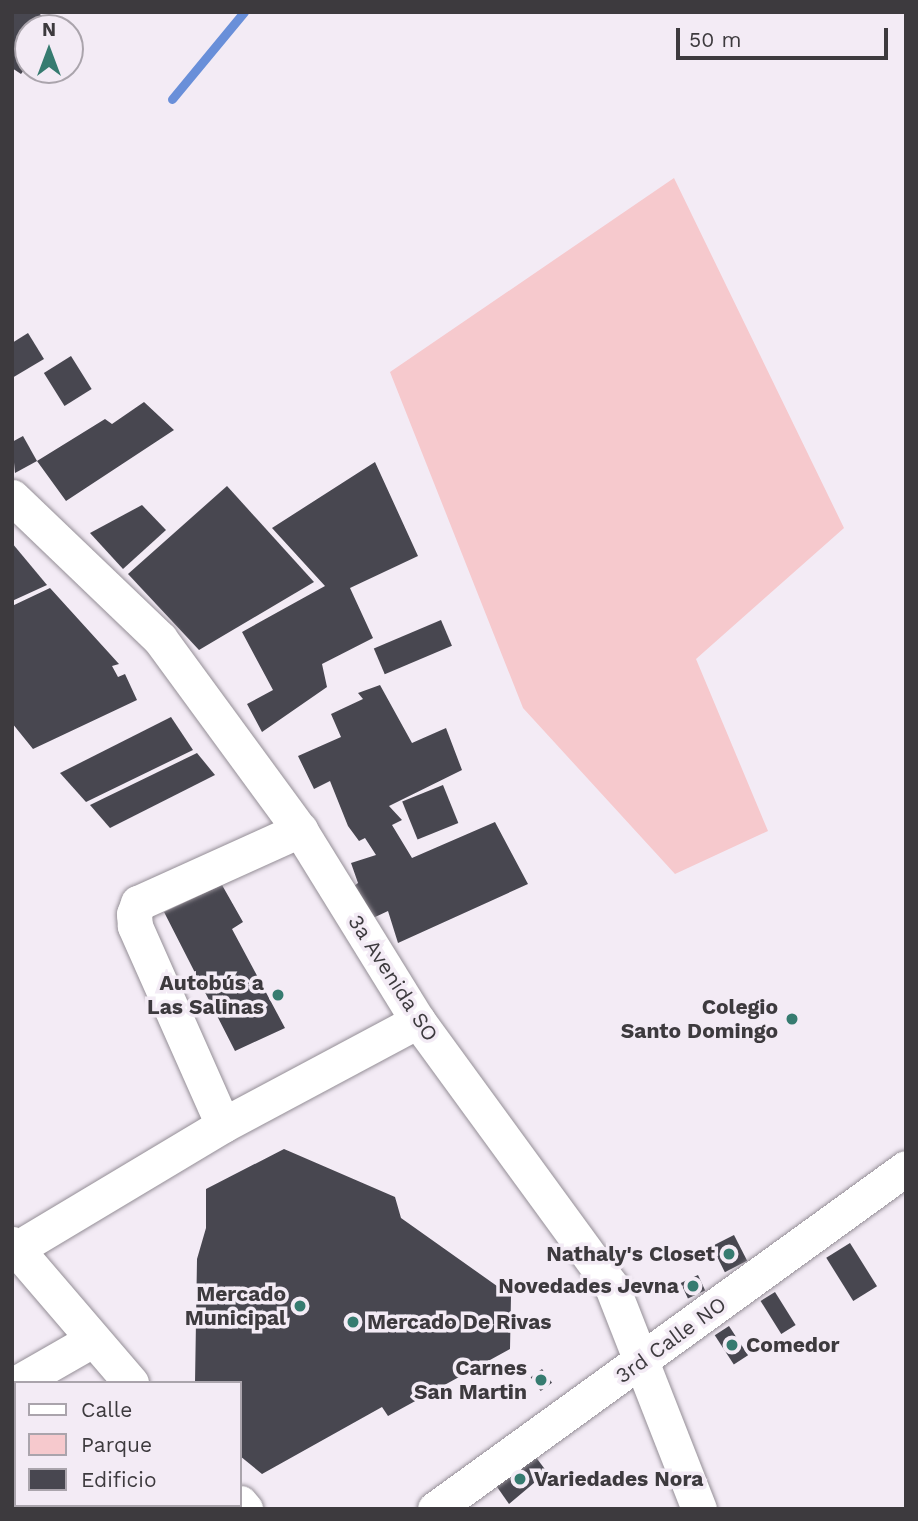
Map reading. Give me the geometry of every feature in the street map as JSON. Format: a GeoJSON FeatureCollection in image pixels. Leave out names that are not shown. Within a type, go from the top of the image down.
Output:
{"type":"FeatureCollection","features":[{"type":"Feature","properties":{"kind":"street","name":"3a Avenida SO"},"geometry":{"type":"LineString","coordinates":[[12,496],[160,639],[300,830],[418,1021],[612,1287],[699,1509]]}},
{"type":"Feature","properties":{"kind":"street"},"geometry":{"type":"LineString","coordinates":[[223,1125],[135,926],[134,914],[138,903],[300,830]]}},
{"type":"Feature","properties":{"kind":"street"},"geometry":{"type":"LineString","coordinates":[[129,1381],[14,1246],[223,1125],[418,1021]]}},
{"type":"Feature","properties":{"kind":"street","name":"3rd Calle NO"},"geometry":{"type":"LineString","coordinates":[[435,1509],[906,1168]]}},
{"type":"Feature","properties":{"kind":"street"},"geometry":{"type":"LineString","coordinates":[[19,1381],[92,1340]]}},
{"type":"Feature","properties":{"kind":"green space"},"geometry":{"type":"Polygon","coordinates":[[[674,178],[844,528],[696,659],[768,831],[675,874],[523,708],[390,372],[674,178]]]}},
{"type":"Feature","properties":{"kind":"building"},"geometry":{"type":"Polygon","coordinates":[[[12,12],[37,12],[40,14],[14,14],[14,69],[12,12]]]}},
{"type":"Feature","properties":{"kind":"building"},"geometry":{"type":"Polygon","coordinates":[[[28,333],[44,359],[12,378],[12,343],[28,333]]]}},
{"type":"Feature","properties":{"kind":"building"},"geometry":{"type":"Polygon","coordinates":[[[71,356],[92,389],[65,406],[44,373],[71,356]]]}},
{"type":"Feature","properties":{"kind":"building"},"geometry":{"type":"Polygon","coordinates":[[[144,402],[174,430],[66,501],[37,461],[105,419],[112,424],[144,402]]]}},
{"type":"Feature","properties":{"kind":"building"},"geometry":{"type":"Polygon","coordinates":[[[23,436],[37,461],[15,473],[12,442],[23,436]]]}},
{"type":"Feature","properties":{"kind":"building"},"geometry":{"type":"Polygon","coordinates":[[[375,462],[418,556],[350,588],[373,638],[322,664],[327,687],[262,732],[247,704],[273,690],[242,632],[325,586],[272,528],[375,462]]]}},
{"type":"Feature","properties":{"kind":"building"},"geometry":{"type":"Polygon","coordinates":[[[227,486],[314,582],[199,650],[128,574],[227,486]]]}},
{"type":"Feature","properties":{"kind":"building"},"geometry":{"type":"Polygon","coordinates":[[[142,505],[166,530],[123,569],[90,533],[142,505]]]}},
{"type":"Feature","properties":{"kind":"building"},"geometry":{"type":"Polygon","coordinates":[[[12,543],[47,585],[12,601],[12,543]]]}},
{"type":"Feature","properties":{"kind":"building"},"geometry":{"type":"Polygon","coordinates":[[[50,588],[119,664],[112,666],[118,677],[125,674],[137,700],[33,749],[12,723],[12,606],[50,588]]]}},
{"type":"Feature","properties":{"kind":"building"},"geometry":{"type":"Polygon","coordinates":[[[441,620],[452,646],[385,674],[374,649],[441,620]]]}},
{"type":"Feature","properties":{"kind":"building"},"geometry":{"type":"Polygon","coordinates":[[[380,685],[412,743],[446,728],[462,770],[389,806],[402,820],[392,825],[412,858],[495,822],[528,884],[398,943],[388,911],[373,918],[354,886],[358,883],[351,863],[376,855],[365,838],[359,841],[348,826],[330,781],[314,789],[298,756],[341,737],[331,714],[363,699],[358,693],[380,685]]]}},
{"type":"Feature","properties":{"kind":"building"},"geometry":{"type":"Polygon","coordinates":[[[171,717],[193,750],[86,802],[60,773],[171,717]]]}},
{"type":"Feature","properties":{"kind":"building"},"geometry":{"type":"Polygon","coordinates":[[[197,753],[215,775],[110,828],[90,805],[197,753]]]}},
{"type":"Feature","properties":{"kind":"building"},"geometry":{"type":"Polygon","coordinates":[[[443,785],[458,823],[418,839],[402,801],[443,785]]]}},
{"type":"Feature","properties":{"kind":"building"},"geometry":{"type":"Polygon","coordinates":[[[222,885],[243,922],[232,929],[285,1028],[235,1051],[164,912],[222,885]]]}},
{"type":"Feature","properties":{"kind":"building","name":"Mercado De Rivas"},"geometry":{"type":"Polygon","coordinates":[[[284,1149],[395,1197],[401,1218],[511,1296],[510,1349],[388,1416],[382,1407],[262,1474],[242,1458],[242,1381],[195,1381],[197,1259],[206,1228],[206,1189],[284,1149]]]}},
{"type":"Feature","properties":{"kind":"building","name":"Nathaly's Closet"},"geometry":{"type":"Polygon","coordinates":[[[734,1235],[747,1261],[725,1272],[712,1246],[734,1235]]]}},
{"type":"Feature","properties":{"kind":"building"},"geometry":{"type":"Polygon","coordinates":[[[850,1243],[877,1286],[853,1301],[826,1258],[850,1243]]]}},
{"type":"Feature","properties":{"kind":"building","name":"Novedades Jevna"},"geometry":{"type":"Polygon","coordinates":[[[698,1275],[705,1290],[688,1298],[681,1283],[698,1275]]]}},
{"type":"Feature","properties":{"kind":"building"},"geometry":{"type":"Polygon","coordinates":[[[775,1292],[796,1325],[781,1334],[761,1301],[775,1292]]]}},
{"type":"Feature","properties":{"kind":"building","name":"Comedor"},"geometry":{"type":"Polygon","coordinates":[[[729,1326],[748,1355],[734,1365],[715,1335],[729,1326]]]}},
{"type":"Feature","properties":{"kind":"building","name":"Carnes San Martin"},"geometry":{"type":"Polygon","coordinates":[[[542,1369],[552,1383],[541,1391],[531,1377],[542,1369]]]}},
{"type":"Feature","properties":{"kind":"building"},"geometry":{"type":"Polygon","coordinates":[[[535,1456],[547,1472],[509,1504],[495,1484],[535,1456]]]}},
{"type":"Feature","properties":{"kind":"waterway"},"geometry":{"type":"LineString","coordinates":[[172,99],[244,12]]}},
{"type":"Feature","properties":{"kind":"place","name":"Autobús a Las Salinas"},"geometry":{"type":"Point","coordinates":[278,995]}},
{"type":"Feature","properties":{"kind":"place","name":"Colegio Santo Domingo"},"geometry":{"type":"Point","coordinates":[792,1019]}},
{"type":"Feature","properties":{"kind":"place","name":"Nathaly's Closet"},"geometry":{"type":"Point","coordinates":[729,1254]}},
{"type":"Feature","properties":{"kind":"place","name":"Novedades Jevna"},"geometry":{"type":"Point","coordinates":[693,1286]}},
{"type":"Feature","properties":{"kind":"place","name":"Mercado Municipal"},"geometry":{"type":"Point","coordinates":[300,1306]}},
{"type":"Feature","properties":{"kind":"place","name":"Mercado De Rivas"},"geometry":{"type":"Point","coordinates":[353,1322]}},
{"type":"Feature","properties":{"kind":"place","name":"Comedor"},"geometry":{"type":"Point","coordinates":[732,1345]}},
{"type":"Feature","properties":{"kind":"place","name":"Carnes San Martin"},"geometry":{"type":"Point","coordinates":[541,1380]}},
{"type":"Feature","properties":{"kind":"place","name":"Variedades Nora"},"geometry":{"type":"Point","coordinates":[520,1479]}}]}
